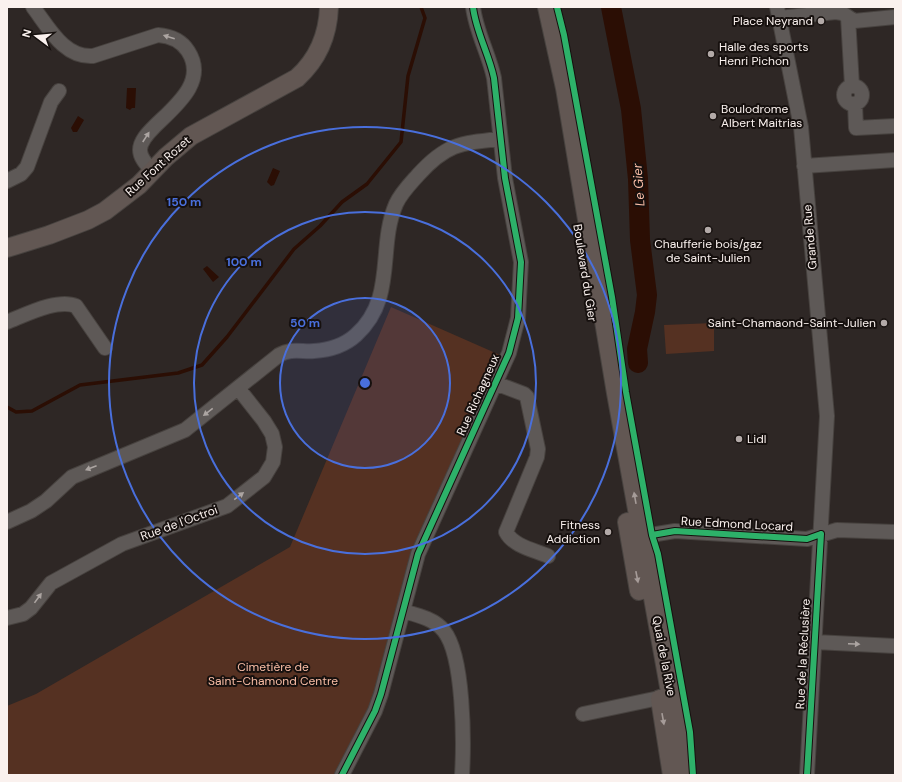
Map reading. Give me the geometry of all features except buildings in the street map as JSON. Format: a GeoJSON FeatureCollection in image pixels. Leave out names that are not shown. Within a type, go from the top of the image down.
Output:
{"type":"FeatureCollection","features":[{"type":"Feature","properties":{"kind":"main road","name":"Rue Font Rozet"},"geometry":{"type":"LineString","coordinates":[[7,248],[49,236],[106,211],[139,185],[152,171],[191,136],[297,78],[307,69],[320,50],[326,34],[329,7]]}},
{"type":"Feature","properties":{"kind":"main road","name":"Boulevard du Gier"},"geometry":{"type":"LineString","coordinates":[[536,7],[546,50],[636,538]]}},
{"type":"Feature","properties":{"kind":"main road","name":"Boulevard du Gier"},"geometry":{"type":"LineString","coordinates":[[547,7],[564,88],[636,538]]}},
{"type":"Feature","properties":{"kind":"main road","name":"Quai de la Rive"},"geometry":{"type":"LineString","coordinates":[[636,538],[659,698],[672,775]]}},
{"type":"Feature","properties":{"kind":"main road","name":"Quai de la Rive"},"geometry":{"type":"LineString","coordinates":[[636,538],[686,775]]}},
{"type":"Feature","properties":{"kind":"street"},"geometry":{"type":"LineString","coordinates":[[33,7],[59,41],[72,53],[83,57],[93,56],[158,35],[168,35],[186,47],[195,66],[194,80],[188,92],[144,138],[140,150],[144,162],[152,171]]}},
{"type":"Feature","properties":{"kind":"street","name":"Rue Richagneux"},"geometry":{"type":"LineString","coordinates":[[342,775],[375,711],[418,554],[509,353],[515,330],[520,300],[521,262],[508,194],[492,72],[478,32],[473,7]]}},
{"type":"Feature","properties":{"kind":"street"},"geometry":{"type":"LineString","coordinates":[[778,12],[836,12],[854,20],[894,17]]}},
{"type":"Feature","properties":{"kind":"street","name":"Grande Rue"},"geometry":{"type":"LineString","coordinates":[[778,12],[800,119],[827,416],[824,470]]}},
{"type":"Feature","properties":{"kind":"street"},"geometry":{"type":"LineString","coordinates":[[848,17],[852,86],[858,87],[862,92],[861,98],[854,104],[856,128],[895,126]]}},
{"type":"Feature","properties":{"kind":"street"},"geometry":{"type":"LineString","coordinates":[[7,181],[21,174],[28,167],[51,102],[59,91]]}},
{"type":"Feature","properties":{"kind":"street"},"geometry":{"type":"LineString","coordinates":[[7,522],[31,511],[46,501],[72,477],[185,430],[286,351],[314,351],[329,349],[343,344],[355,335],[372,315],[379,301],[391,218],[396,204],[406,188],[428,164],[447,150],[465,142],[500,139]]}},
{"type":"Feature","properties":{"kind":"street"},"geometry":{"type":"LineString","coordinates":[[804,166],[895,160]]}},
{"type":"Feature","properties":{"kind":"street"},"geometry":{"type":"LineString","coordinates":[[7,322],[51,306],[69,303],[76,306],[105,348]]}},
{"type":"Feature","properties":{"kind":"street"},"geometry":{"type":"LineString","coordinates":[[495,383],[524,394],[527,397],[538,449],[537,457],[506,532],[509,538],[514,542],[548,556]]}},
{"type":"Feature","properties":{"kind":"street","name":"Rue de l'Octroi"},"geometry":{"type":"LineString","coordinates":[[7,618],[23,614],[31,608],[51,583],[122,544],[226,506],[264,477],[273,462],[275,447],[272,434],[264,421],[238,388]]}},
{"type":"Feature","properties":{"kind":"street","name":"Rue de la Réclusière"},"geometry":{"type":"LineString","coordinates":[[807,775],[824,470]]}},
{"type":"Feature","properties":{"kind":"street","name":"Rue Edmond Locard"},"geometry":{"type":"LineString","coordinates":[[636,538],[675,531],[807,539],[821,534],[841,530],[894,532]]}},
{"type":"Feature","properties":{"kind":"street"},"geometry":{"type":"LineString","coordinates":[[403,611],[432,621],[443,629],[451,640],[456,661],[461,712],[463,755],[462,775]]}},
{"type":"Feature","properties":{"kind":"street"},"geometry":{"type":"LineString","coordinates":[[815,642],[895,646]]}},
{"type":"Feature","properties":{"kind":"street"},"geometry":{"type":"LineString","coordinates":[[583,714],[659,698]]}},
{"type":"Feature","properties":{"kind":"green space","name":"Cimetière de Saint-Chamond Centre"},"geometry":{"type":"Polygon","coordinates":[[[391,307],[500,355],[433,512],[382,683],[335,775],[7,775],[7,706],[36,694],[290,547],[391,307]]]}},
{"type":"Feature","properties":{"kind":"green space"},"geometry":{"type":"Polygon","coordinates":[[[714,323],[714,351],[666,354],[664,325],[714,323]]]}},
{"type":"Feature","properties":{"kind":"shaded area"},"geometry":{"type":"Polygon","coordinates":[[[127,88],[136,88],[135,108],[130,110],[126,108],[127,88]]]}},
{"type":"Feature","properties":{"kind":"shaded area"},"geometry":{"type":"Polygon","coordinates":[[[78,116],[84,120],[77,132],[73,132],[71,128],[78,116]]]}},
{"type":"Feature","properties":{"kind":"shaded area"},"geometry":{"type":"Polygon","coordinates":[[[273,168],[280,171],[274,185],[271,186],[267,182],[273,168]]]}},
{"type":"Feature","properties":{"kind":"shaded area"},"geometry":{"type":"Polygon","coordinates":[[[207,266],[219,277],[213,282],[203,269],[207,266]]]}},
{"type":"Feature","properties":{"kind":"waterway"},"geometry":{"type":"LineString","coordinates":[[7,407],[16,412],[32,411],[80,385],[178,373],[202,365],[227,337],[294,249],[320,226],[342,202],[367,184],[401,142],[408,76],[425,18],[421,7]]}},
{"type":"Feature","properties":{"kind":"waterway","name":"Le Gier"},"geometry":{"type":"LineString","coordinates":[[611,7],[631,109],[638,179],[640,240],[647,295],[637,349],[638,363]]}},
{"type":"Feature","properties":{"kind":"cycle path"},"geometry":{"type":"LineString","coordinates":[[342,775],[375,711],[381,694],[418,554],[509,353],[518,318],[521,262],[505,178],[494,78],[477,25],[473,7]]}},
{"type":"Feature","properties":{"kind":"cycle path"},"geometry":{"type":"LineString","coordinates":[[557,7],[564,35],[612,297],[626,392],[652,535],[658,554],[690,732],[693,775]]}},
{"type":"Feature","properties":{"kind":"cycle path"},"geometry":{"type":"LineString","coordinates":[[652,535],[675,531],[807,539],[821,534]]}},
{"type":"Feature","properties":{"kind":"cycle path"},"geometry":{"type":"LineString","coordinates":[[807,775],[821,534]]}},
{"type":"Feature","properties":{"kind":"place","name":"Place Neyrand"},"geometry":{"type":"Point","coordinates":[821,21]}},
{"type":"Feature","properties":{"kind":"place","name":"Halle des sports Henri Pichon"},"geometry":{"type":"Point","coordinates":[711,54]}},
{"type":"Feature","properties":{"kind":"place","name":"Boulodrome Albert Maitrias"},"geometry":{"type":"Point","coordinates":[713,116]}},
{"type":"Feature","properties":{"kind":"place","name":"Chaufferie bois/gaz de Saint-Julien"},"geometry":{"type":"Point","coordinates":[708,230]}},
{"type":"Feature","properties":{"kind":"place","name":"Saint-Chamaond-Saint-Julien"},"geometry":{"type":"Point","coordinates":[884,323]}},
{"type":"Feature","properties":{"kind":"place","name":"Lidl"},"geometry":{"type":"Point","coordinates":[739,439]}},
{"type":"Feature","properties":{"kind":"place","name":"Fitness Addiction"},"geometry":{"type":"Point","coordinates":[608,532]}}]}
